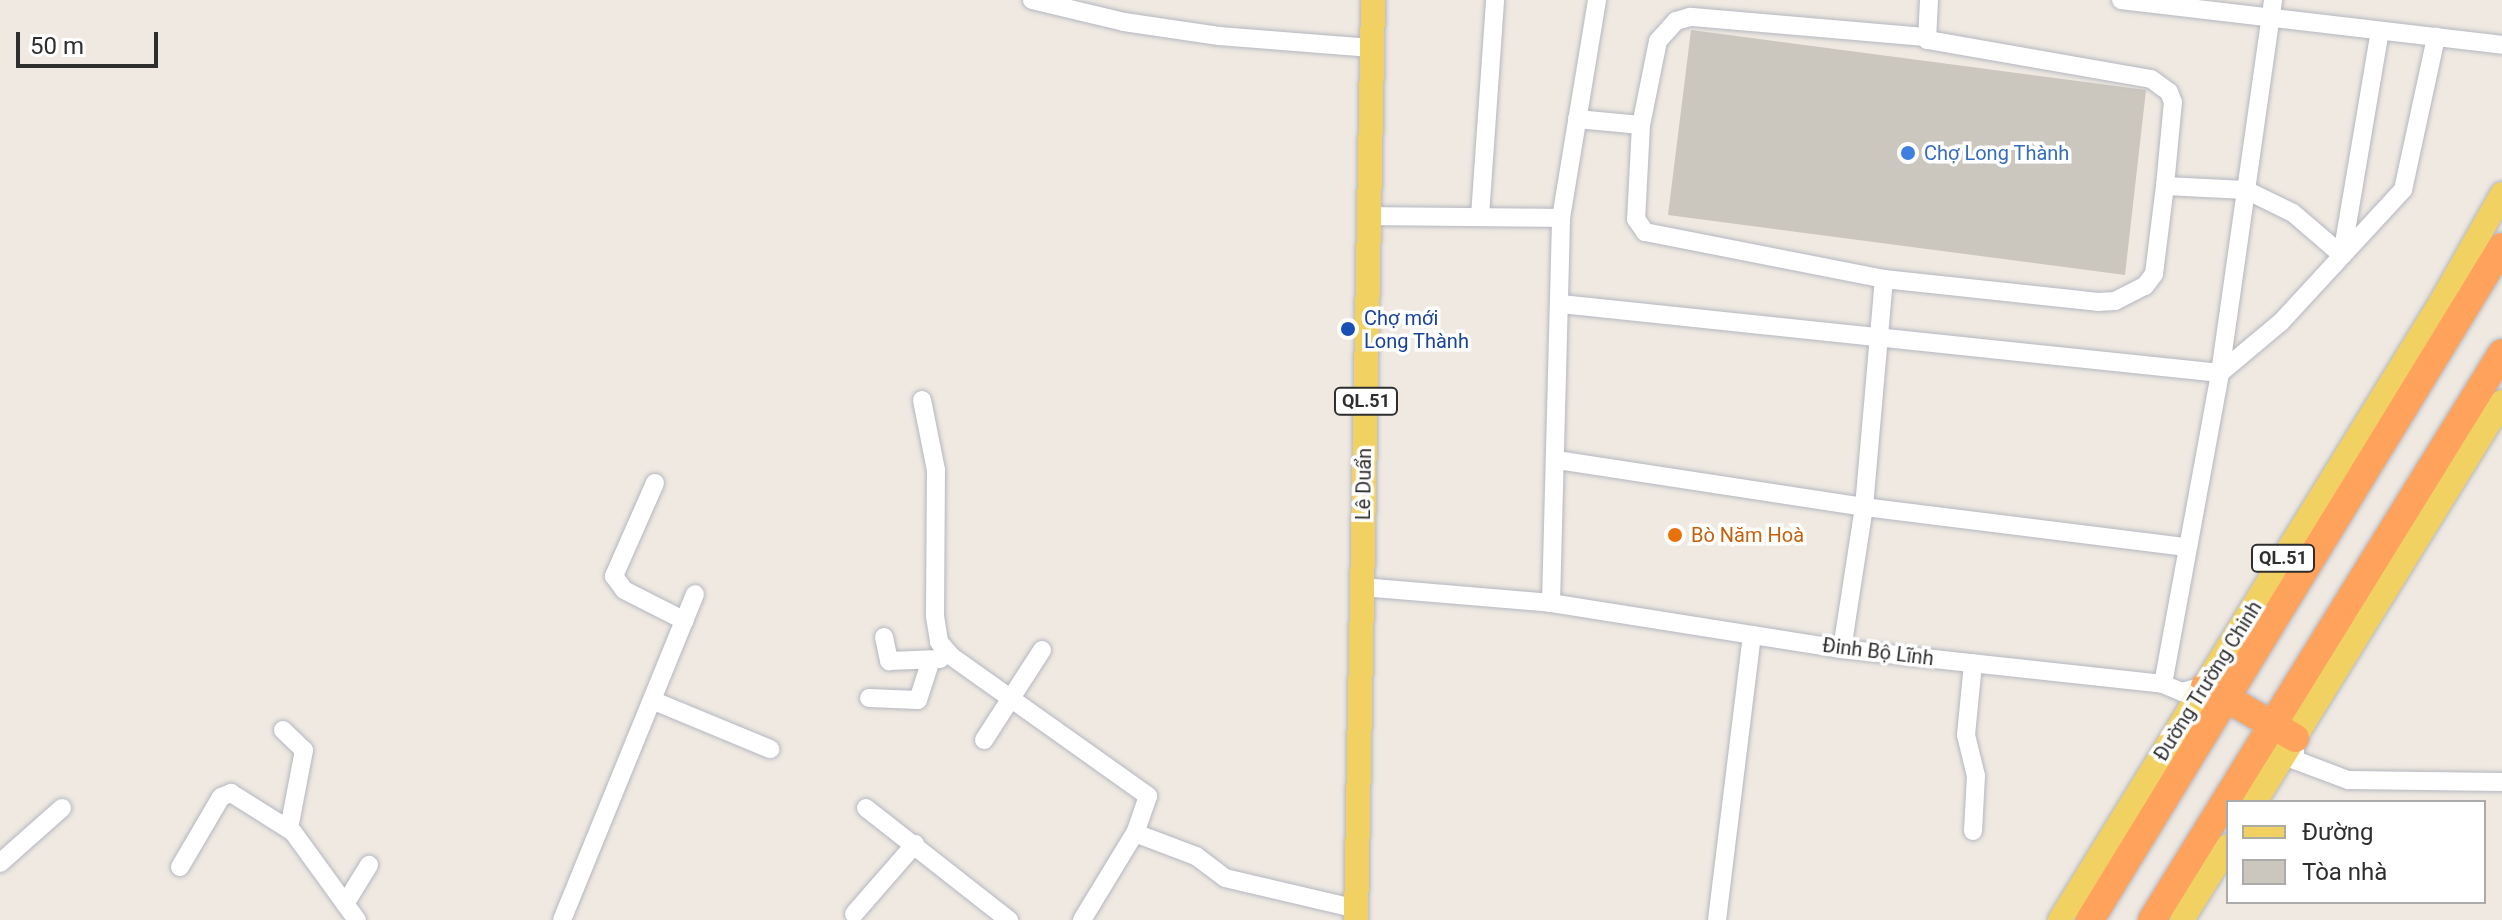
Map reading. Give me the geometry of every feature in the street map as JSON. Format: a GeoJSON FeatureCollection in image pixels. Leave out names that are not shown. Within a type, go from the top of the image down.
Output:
{"type":"FeatureCollection","features":[{"type":"Feature","properties":{"kind":"highway","name":"Đường Trường Chinh"},"geometry":{"type":"LineString","coordinates":[[2090,920],[2216,692],[2502,247]]}},
{"type":"Feature","properties":{"kind":"highway"},"geometry":{"type":"LineString","coordinates":[[2236,800],[2284,731],[2502,353]]}},
{"type":"Feature","properties":{"kind":"highway"},"geometry":{"type":"LineString","coordinates":[[2216,692],[2284,731]]}},
{"type":"Feature","properties":{"kind":"highway"},"geometry":{"type":"LineString","coordinates":[[2152,920],[2226,814]]}},
{"type":"Feature","properties":{"kind":"main road","name":"Lê Duẩn"},"geometry":{"type":"LineString","coordinates":[[1356,914],[1373,0]]}},
{"type":"Feature","properties":{"kind":"main road","name":"Đường Trường Chinh"},"geometry":{"type":"LineString","coordinates":[[2060,920],[2216,692],[2502,194]]}},
{"type":"Feature","properties":{"kind":"main road"},"geometry":{"type":"LineString","coordinates":[[2256,800],[2284,731],[2502,402]]}},
{"type":"Feature","properties":{"kind":"main road"},"geometry":{"type":"LineString","coordinates":[[2182,920],[2226,849]]}},
{"type":"Feature","properties":{"kind":"street"},"geometry":{"type":"LineString","coordinates":[[1032,0],[1124,22],[1219,36],[1372,48]]}},
{"type":"Feature","properties":{"kind":"street"},"geometry":{"type":"LineString","coordinates":[[1480,216],[1495,0]]}},
{"type":"Feature","properties":{"kind":"street"},"geometry":{"type":"LineString","coordinates":[[1551,603],[1561,218],[1597,0]]}},
{"type":"Feature","properties":{"kind":"street"},"geometry":{"type":"LineString","coordinates":[[1925,37],[1929,0]]}},
{"type":"Feature","properties":{"kind":"street"},"geometry":{"type":"LineString","coordinates":[[2121,0],[2271,9],[2380,31],[2502,45]]}},
{"type":"Feature","properties":{"kind":"street"},"geometry":{"type":"LineString","coordinates":[[2163,684],[2220,373],[2271,9]]}},
{"type":"Feature","properties":{"kind":"street"},"geometry":{"type":"LineString","coordinates":[[1690,17],[1925,37],[2160,84],[2173,102],[2154,274],[2145,286],[2115,301],[1884,279],[1645,232],[1636,219],[1641,125],[1658,41],[1676,21],[1690,17]]}},
{"type":"Feature","properties":{"kind":"street"},"geometry":{"type":"LineString","coordinates":[[2342,255],[2380,31]]}},
{"type":"Feature","properties":{"kind":"street"},"geometry":{"type":"LineString","coordinates":[[1561,304],[2220,373],[2281,322],[2403,190],[2436,37]]}},
{"type":"Feature","properties":{"kind":"street"},"geometry":{"type":"LineString","coordinates":[[1577,119],[1641,125]]}},
{"type":"Feature","properties":{"kind":"street"},"geometry":{"type":"LineString","coordinates":[[2165,186],[2246,190],[2293,213],[2342,255]]}},
{"type":"Feature","properties":{"kind":"street"},"geometry":{"type":"LineString","coordinates":[[1369,216],[1561,218]]}},
{"type":"Feature","properties":{"kind":"street"},"geometry":{"type":"LineString","coordinates":[[1842,649],[1864,507],[1884,279]]}},
{"type":"Feature","properties":{"kind":"street"},"geometry":{"type":"LineString","coordinates":[[922,400],[936,470],[935,616],[939,642],[951,656],[1014,696],[1148,796],[1135,833],[1082,920]]}},
{"type":"Feature","properties":{"kind":"street"},"geometry":{"type":"LineString","coordinates":[[1557,460],[1864,507],[2186,547]]}},
{"type":"Feature","properties":{"kind":"street"},"geometry":{"type":"LineString","coordinates":[[655,483],[614,576],[624,590],[685,621]]}},
{"type":"Feature","properties":{"kind":"street","name":"Đinh Bộ Lĩnh"},"geometry":{"type":"LineString","coordinates":[[1362,587],[1551,603],[1842,649],[2163,684],[2182,692],[2216,692]]}},
{"type":"Feature","properties":{"kind":"street"},"geometry":{"type":"LineString","coordinates":[[562,920],[654,701],[695,594]]}},
{"type":"Feature","properties":{"kind":"street"},"geometry":{"type":"LineString","coordinates":[[1717,920],[1752,635]]}},
{"type":"Feature","properties":{"kind":"street"},"geometry":{"type":"LineString","coordinates":[[884,637],[889,661],[951,656]]}},
{"type":"Feature","properties":{"kind":"street"},"geometry":{"type":"LineString","coordinates":[[984,740],[1042,650]]}},
{"type":"Feature","properties":{"kind":"street"},"geometry":{"type":"LineString","coordinates":[[869,698],[918,700],[931,660]]}},
{"type":"Feature","properties":{"kind":"street"},"geometry":{"type":"LineString","coordinates":[[1973,663],[1966,735],[1976,776],[1973,831]]}},
{"type":"Feature","properties":{"kind":"street"},"geometry":{"type":"LineString","coordinates":[[654,701],[770,749]]}},
{"type":"Feature","properties":{"kind":"street"},"geometry":{"type":"LineString","coordinates":[[283,730],[304,750],[305,763],[289,829]]}},
{"type":"Feature","properties":{"kind":"street"},"geometry":{"type":"LineString","coordinates":[[2284,731],[2295,760],[2348,780],[2502,782]]}},
{"type":"Feature","properties":{"kind":"street"},"geometry":{"type":"LineString","coordinates":[[180,867],[225,792],[289,829],[357,920]]}},
{"type":"Feature","properties":{"kind":"street"},"geometry":{"type":"LineString","coordinates":[[0,863],[62,808]]}},
{"type":"Feature","properties":{"kind":"street"},"geometry":{"type":"LineString","coordinates":[[866,808],[1009,920]]}},
{"type":"Feature","properties":{"kind":"street"},"geometry":{"type":"LineString","coordinates":[[1135,833],[1196,856],[1225,878],[1356,914]]}},
{"type":"Feature","properties":{"kind":"street"},"geometry":{"type":"LineString","coordinates":[[854,914],[915,844]]}},
{"type":"Feature","properties":{"kind":"street"},"geometry":{"type":"LineString","coordinates":[[345,904],[369,865]]}},
{"type":"Feature","properties":{"kind":"building","name":"Chợ Long Thành"},"geometry":{"type":"Polygon","coordinates":[[[1691,30],[2146,90],[2125,275],[1668,215],[1691,30]]]}},
{"type":"Feature","properties":{"kind":"place","name":"Chợ Long Thành"},"geometry":{"type":"Point","coordinates":[1908,153]}},
{"type":"Feature","properties":{"kind":"place","name":"Chợ mới Long Thành"},"geometry":{"type":"Point","coordinates":[1348,329]}},
{"type":"Feature","properties":{"kind":"place","name":"Bò Năm Hoà"},"geometry":{"type":"Point","coordinates":[1675,535]}}]}
